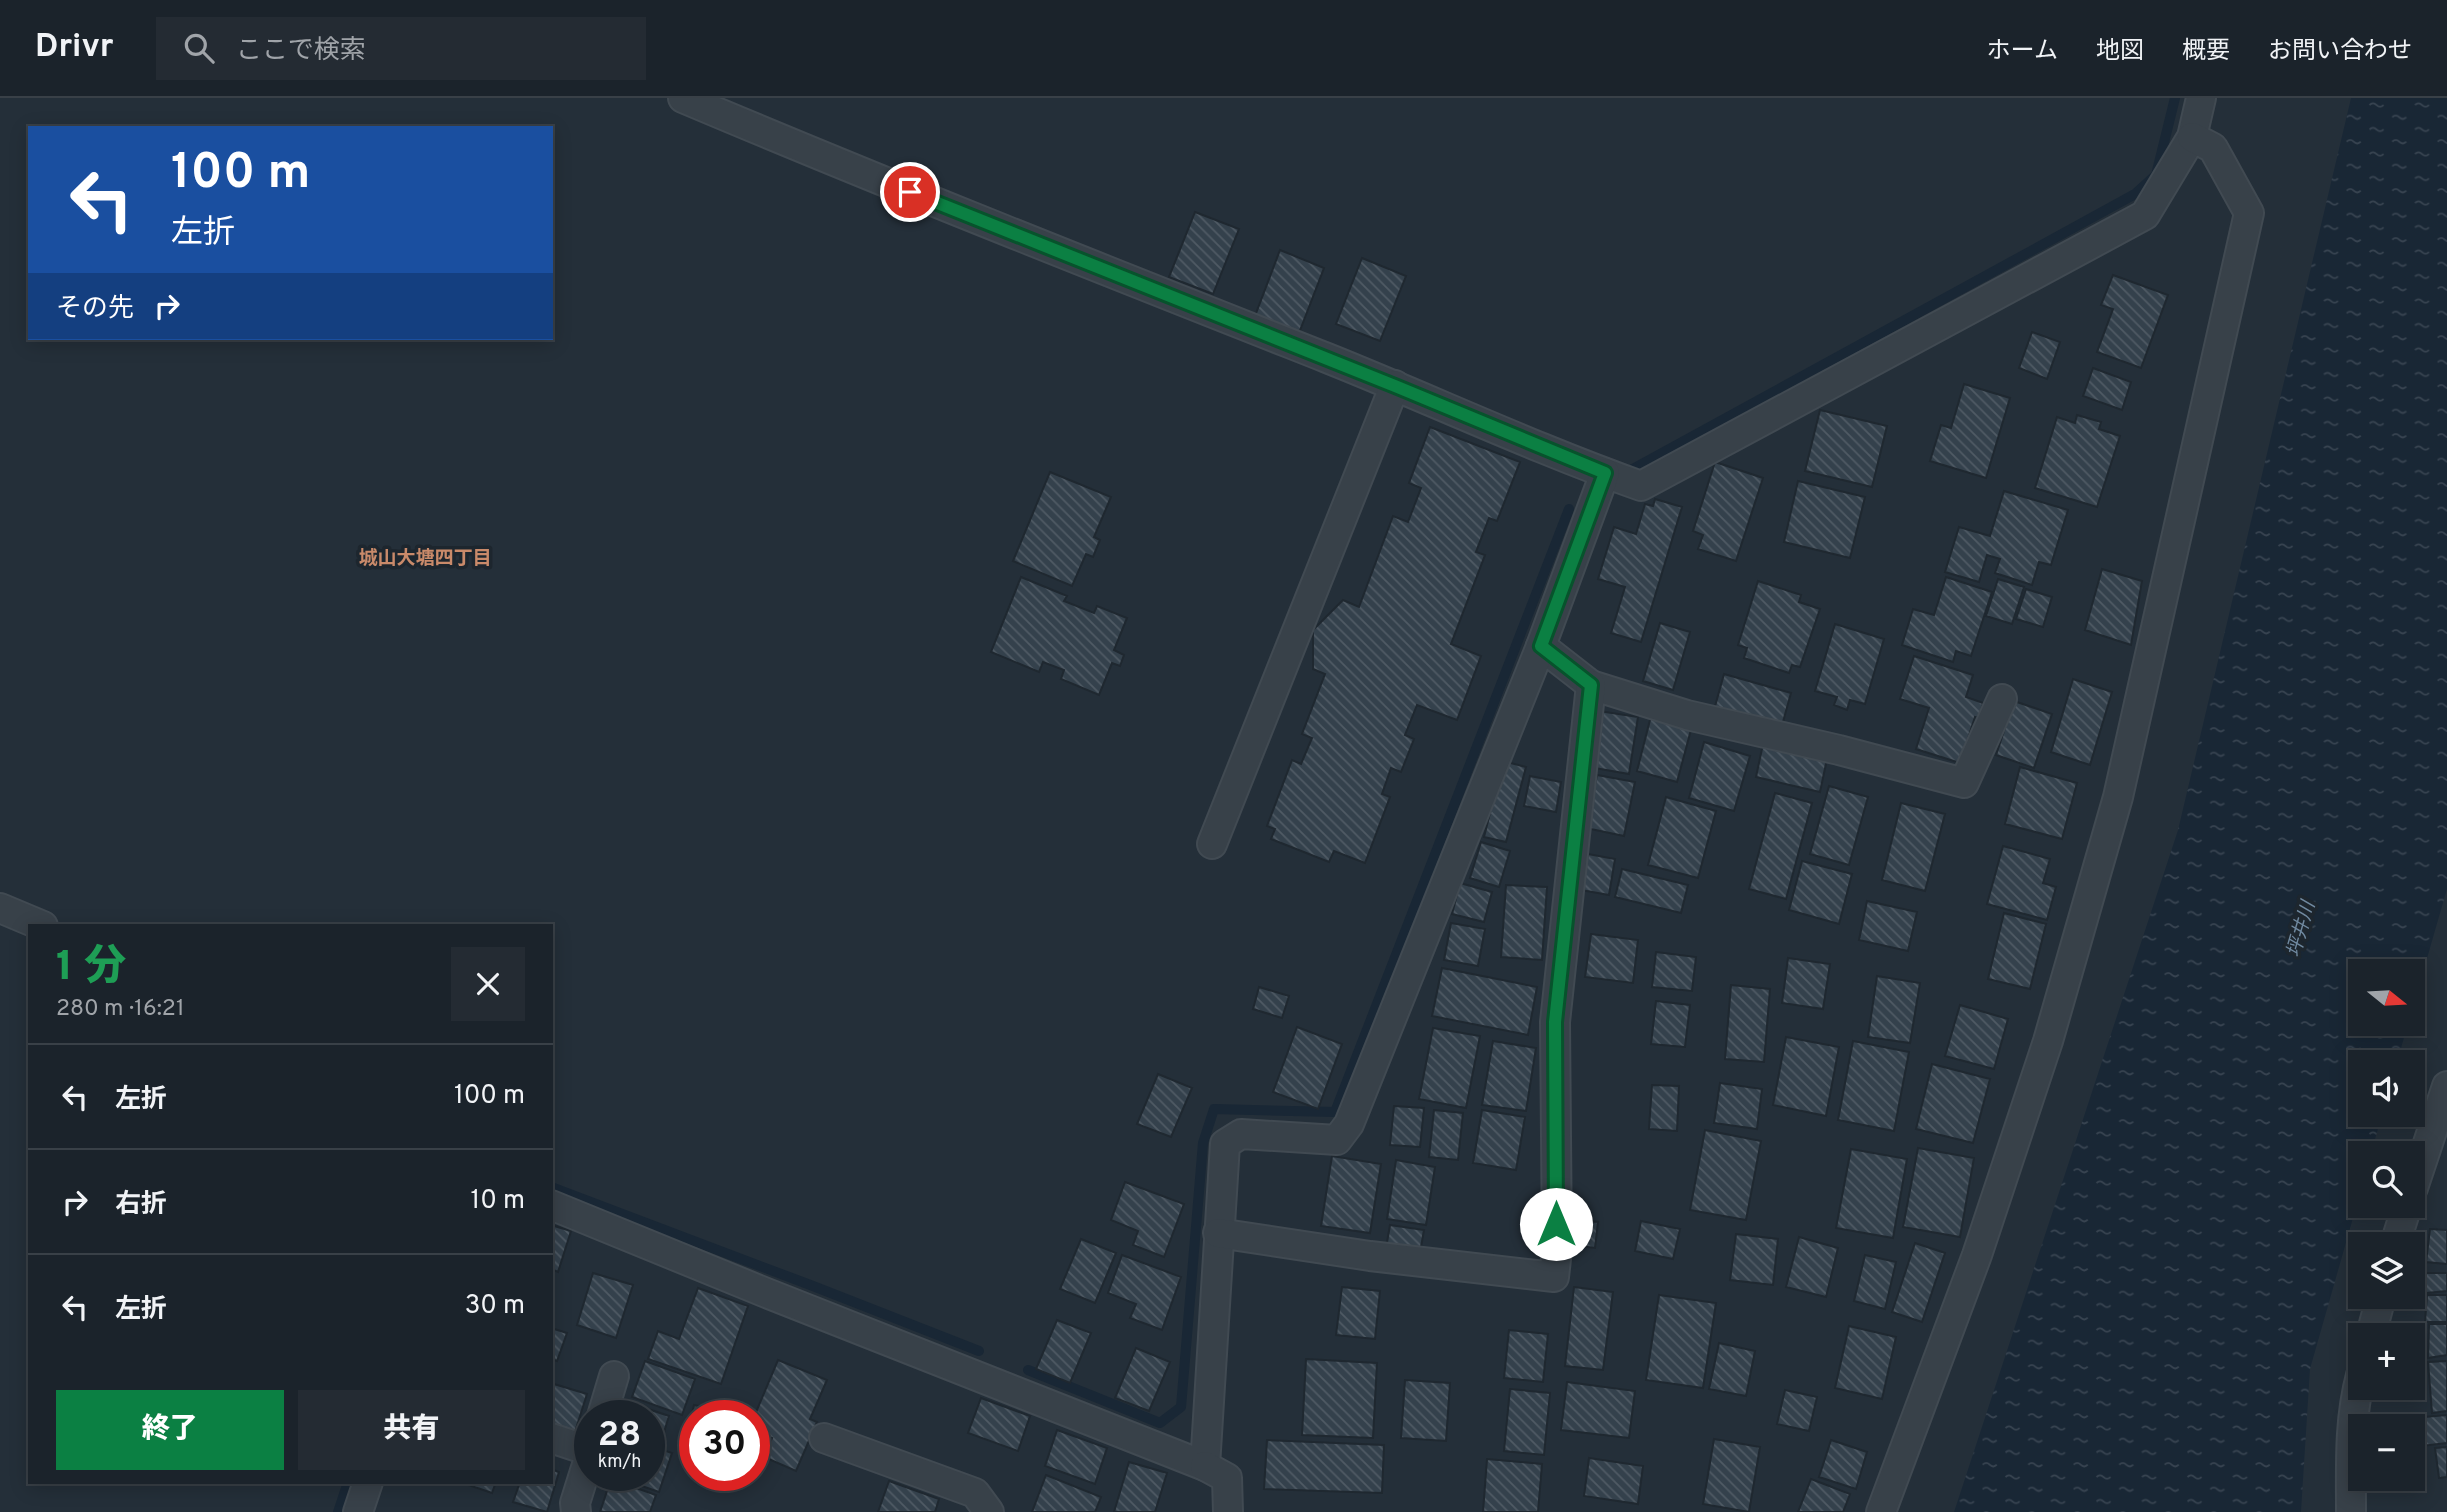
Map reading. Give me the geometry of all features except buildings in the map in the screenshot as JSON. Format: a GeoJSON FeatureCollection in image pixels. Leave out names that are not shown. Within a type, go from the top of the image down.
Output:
{"type":"FeatureCollection","features":[{"type":"Feature","properties":{"kind":"street"},"geometry":{"type":"LineString","coordinates":[[683,98],[834,162],[1641,486],[2145,215],[2192,137],[2200,98]]}},
{"type":"Feature","properties":{"kind":"street"},"geometry":{"type":"LineString","coordinates":[[1881,1512],[1977,1255],[2040,1066],[2118,797],[2249,213],[2213,148],[2192,137]]}},
{"type":"Feature","properties":{"kind":"street"},"geometry":{"type":"LineString","coordinates":[[1212,844],[1395,386]]}},
{"type":"Feature","properties":{"kind":"street"},"geometry":{"type":"LineString","coordinates":[[1205,1466],[1225,1144],[1241,1134],[1336,1140],[1349,1124],[1541,646],[1605,473]]}},
{"type":"Feature","properties":{"kind":"street"},"geometry":{"type":"LineString","coordinates":[[1541,646],[1591,685],[1687,715],[1839,750],[1964,783],[2002,699]]}},
{"type":"Feature","properties":{"kind":"street"},"geometry":{"type":"LineString","coordinates":[[1219,1233],[1370,1256],[1554,1277],[1557,1250],[1555,1022],[1591,685]]}},
{"type":"Feature","properties":{"kind":"street"},"geometry":{"type":"LineString","coordinates":[[0,908],[38,924]]}},
{"type":"Feature","properties":{"kind":"street"},"geometry":{"type":"LineString","coordinates":[[2425,1152],[2447,1086]]}},
{"type":"Feature","properties":{"kind":"street"},"geometry":{"type":"LineString","coordinates":[[553,1206],[1205,1466],[1227,1478],[1228,1512]]}},
{"type":"Feature","properties":{"kind":"street"},"geometry":{"type":"LineString","coordinates":[[607,1400],[614,1376]]}},
{"type":"Feature","properties":{"kind":"street"},"geometry":{"type":"LineString","coordinates":[[2351,1512],[2350,1463],[2354,1400]]}},
{"type":"Feature","properties":{"kind":"street"},"geometry":{"type":"LineString","coordinates":[[824,1438],[975,1493],[989,1512]]}},
{"type":"Feature","properties":{"kind":"street"},"geometry":{"type":"LineString","coordinates":[[553,1439],[574,1447]]}},
{"type":"Feature","properties":{"kind":"street"},"geometry":{"type":"LineString","coordinates":[[358,1512],[367,1484]]}},
{"type":"Feature","properties":{"kind":"street"},"geometry":{"type":"LineString","coordinates":[[576,1512],[579,1491]]}},
{"type":"Feature","properties":{"kind":"water","name":"坪井川"},"geometry":{"type":"Polygon","coordinates":[[[2351,98],[2447,98],[2447,889],[2426,962],[2426,959],[2348,959],[2348,1036],[2405,1036],[2400,1050],[2348,1050],[2348,1127],[2379,1127],[2374,1141],[2348,1141],[2348,1218],[2353,1218],[2310,1369],[2301,1512],[1954,1512],[2178,830],[2351,98]]]}},
{"type":"Feature","properties":{"kind":"waterway"},"geometry":{"type":"LineString","coordinates":[[1633,469],[2135,194],[2156,175],[2175,98]]}},
{"type":"Feature","properties":{"kind":"waterway"},"geometry":{"type":"LineString","coordinates":[[1028,1370],[1160,1423],[1181,1407],[1203,1143],[1214,1109],[1335,1112],[1569,509]]}},
{"type":"Feature","properties":{"kind":"waterway"},"geometry":{"type":"LineString","coordinates":[[553,1188],[979,1351]]}},
{"type":"Feature","properties":{"kind":"waterway"},"geometry":{"type":"LineString","coordinates":[[338,1512],[347,1484]]}},
{"type":"Feature","properties":{"kind":"district","name":"城山大塘四丁目"},"geometry":{"type":"Point","coordinates":[425,557]}},
{"type":"Feature","properties":{"kind":"route"},"geometry":{"type":"LineString","coordinates":[[910,192],[1605,473],[1541,646],[1591,685],[1555,1022],[1556,1224]]}}]}
